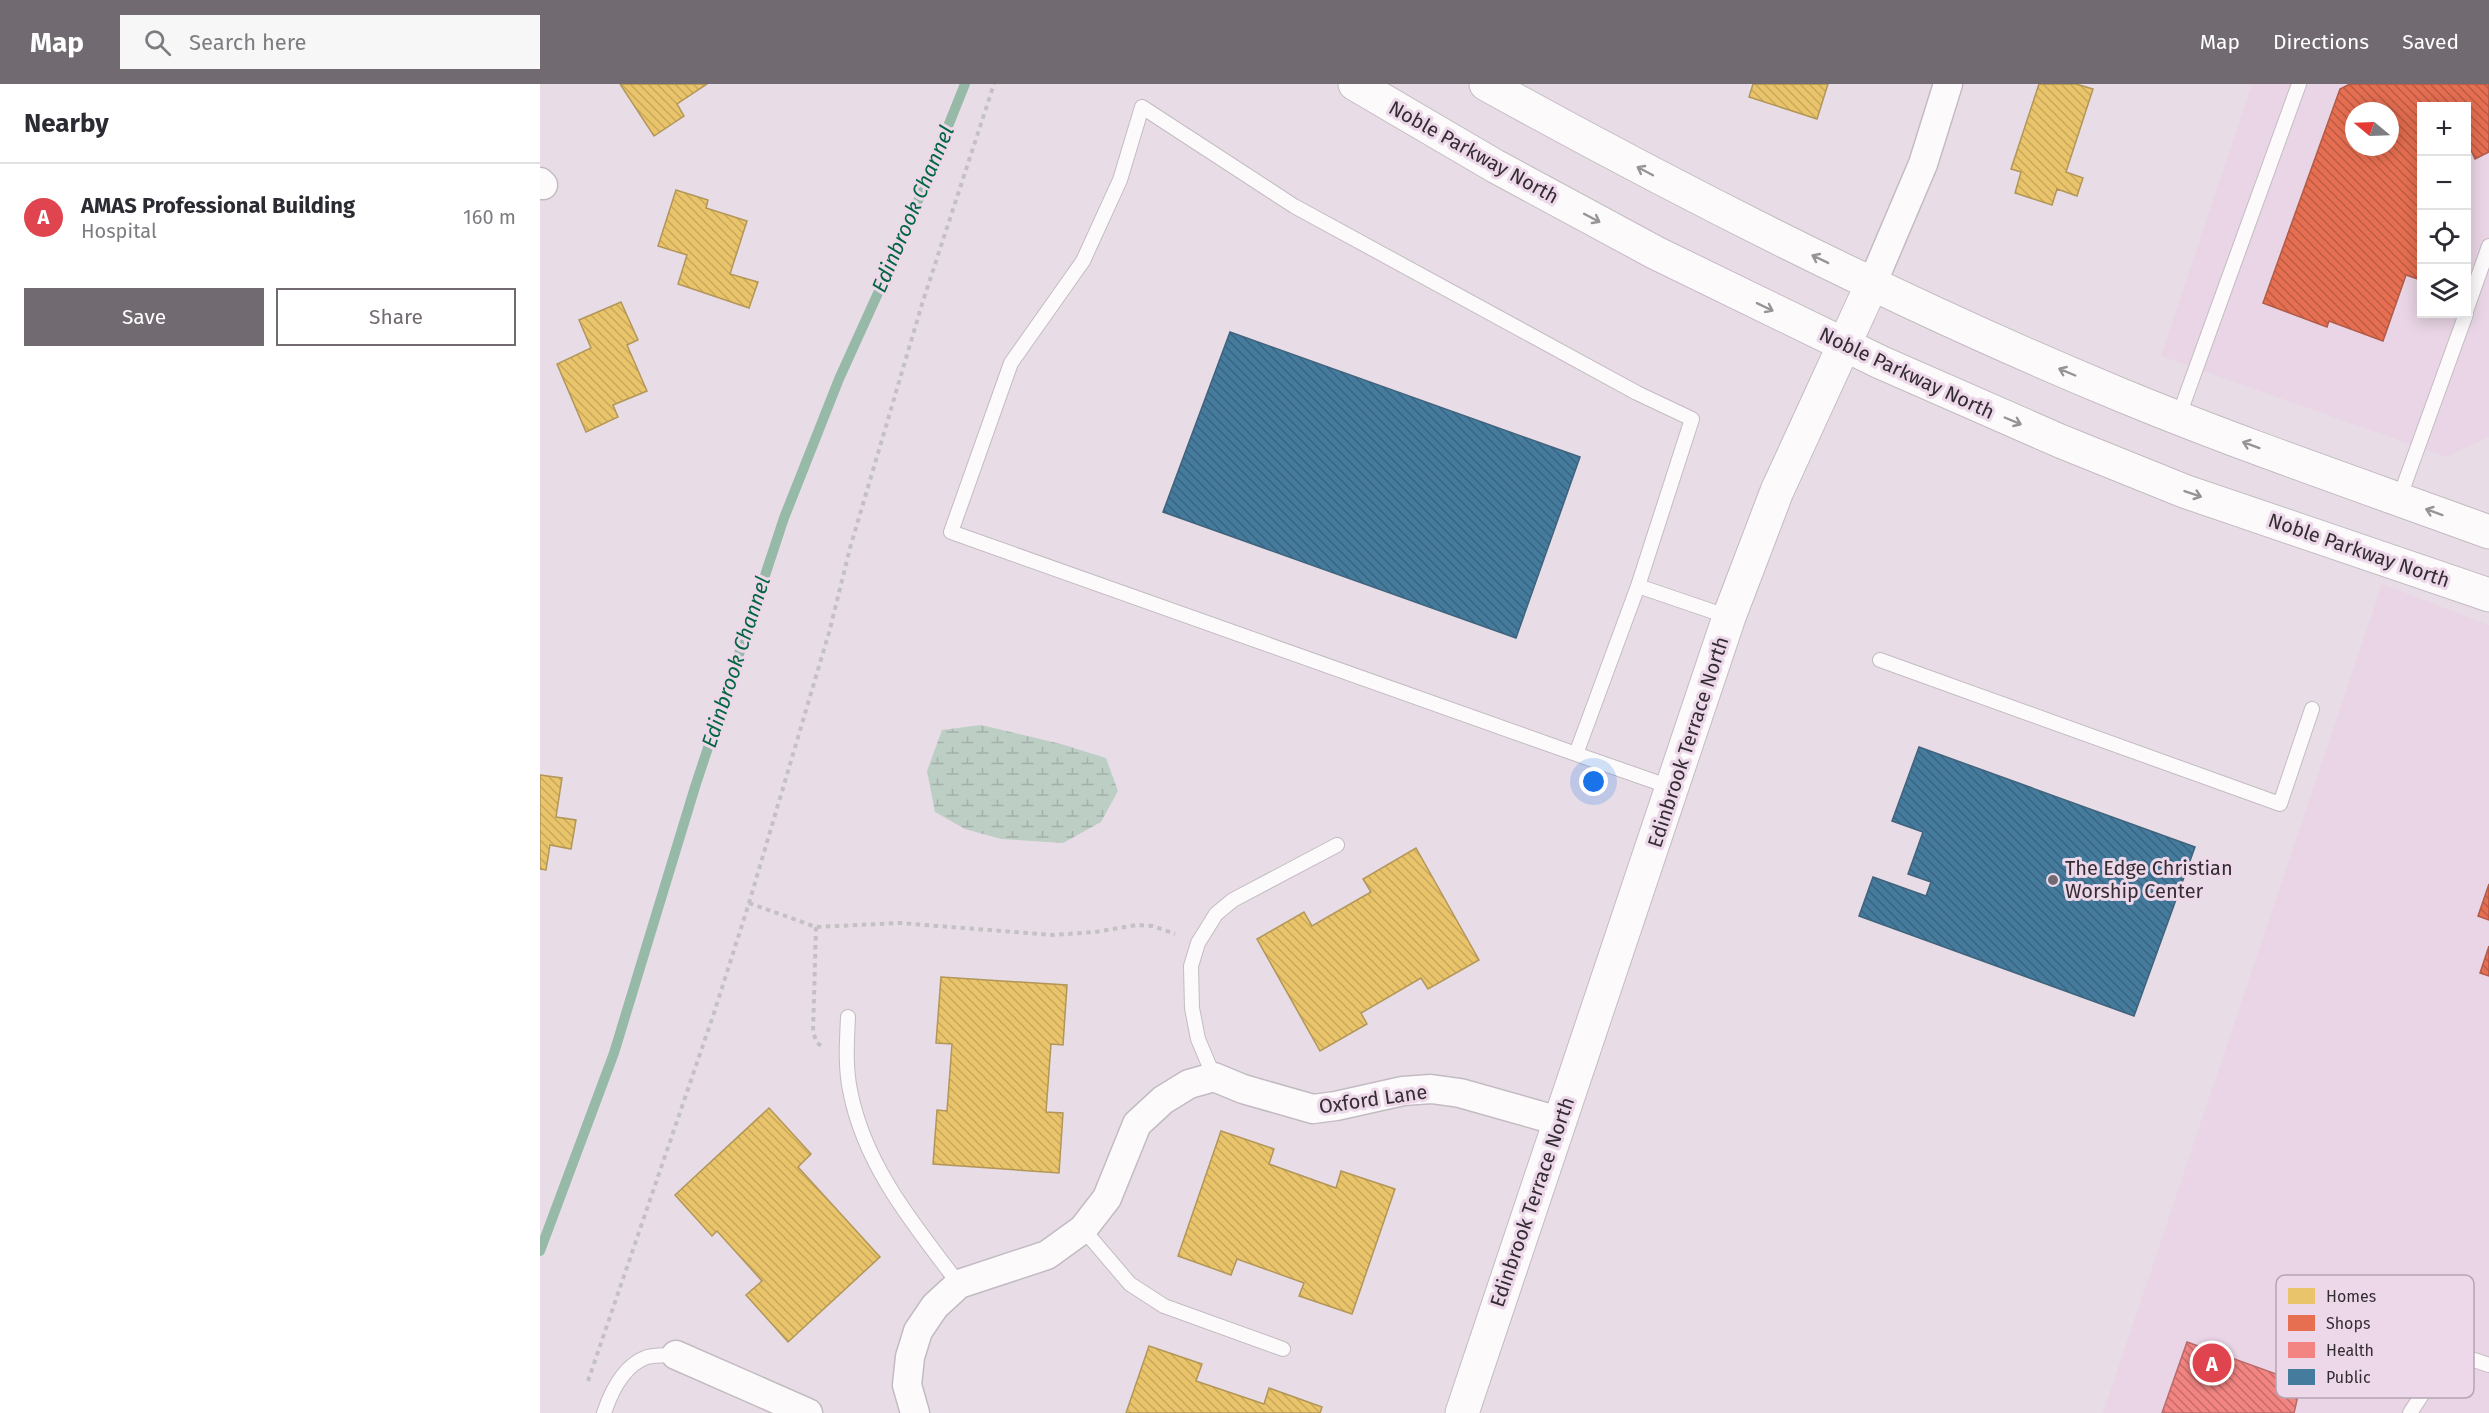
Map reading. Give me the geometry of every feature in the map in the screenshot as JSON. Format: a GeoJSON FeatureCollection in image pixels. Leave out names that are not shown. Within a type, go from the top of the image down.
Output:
{"type":"FeatureCollection","features":[{"type":"Feature","properties":{"kind":"main road","name":"Noble Parkway North"},"geometry":{"type":"LineString","coordinates":[[1355,84],[1495,165],[1656,253],[1845,345],[2060,441],[2184,491],[2489,595]]}},
{"type":"Feature","properties":{"kind":"main road"},"geometry":{"type":"LineString","coordinates":[[1486,84],[1656,177],[1872,284],[1980,334],[2178,418],[2489,532]]}},
{"type":"Feature","properties":{"kind":"main road","name":"Edinbrook Terrace North"},"geometry":{"type":"LineString","coordinates":[[1469,1411],[1559,1121],[1729,617],[1781,482],[1872,284]]}},
{"type":"Feature","properties":{"kind":"street","name":"Edinbrook Terrace North"},"geometry":{"type":"LineString","coordinates":[[1872,284],[1923,164],[1948,84]]}},
{"type":"Feature","properties":{"kind":"street","name":"Oxford Lane"},"geometry":{"type":"LineString","coordinates":[[1214,1077],[1243,1089],[1313,1109],[1403,1091],[1431,1089],[1460,1093],[1559,1121]]}},
{"type":"Feature","properties":{"kind":"street"},"geometry":{"type":"LineString","coordinates":[[914,1413],[907,1385],[910,1357],[918,1331],[935,1306],[959,1284],[1047,1255],[1083,1229],[1107,1198],[1137,1124],[1163,1100],[1189,1084],[1214,1077]]}},
{"type":"Feature","properties":{"kind":"street"},"geometry":{"type":"LineString","coordinates":[[676,1354],[808,1413]]}},
{"type":"Feature","properties":{"kind":"lane"},"geometry":{"type":"LineString","coordinates":[[2178,418],[2299,84]]}},
{"type":"Feature","properties":{"kind":"lane"},"geometry":{"type":"LineString","coordinates":[[1576,754],[1638,586],[1692,419],[1637,393],[1294,206],[1142,107],[1120,180],[1083,261],[1011,363],[951,532],[1576,754],[1673,788]]}},
{"type":"Feature","properties":{"kind":"lane"},"geometry":{"type":"LineString","coordinates":[[2471,298],[2489,246]]}},
{"type":"Feature","properties":{"kind":"lane"},"geometry":{"type":"LineString","coordinates":[[2399,499],[2464,318]]}},
{"type":"Feature","properties":{"kind":"lane"},"geometry":{"type":"LineString","coordinates":[[1638,586],[1729,617]]}},
{"type":"Feature","properties":{"kind":"lane"},"geometry":{"type":"LineString","coordinates":[[1881,660],[2280,804],[2312,709]]}},
{"type":"Feature","properties":{"kind":"lane"},"geometry":{"type":"LineString","coordinates":[[1214,1077],[1198,1039],[1192,1008],[1191,966],[1198,943],[1216,914],[1233,900],[1337,845]]}},
{"type":"Feature","properties":{"kind":"lane"},"geometry":{"type":"LineString","coordinates":[[848,1017],[847,1047],[850,1089],[859,1120],[876,1162],[902,1210],[959,1284]]}},
{"type":"Feature","properties":{"kind":"lane"},"geometry":{"type":"LineString","coordinates":[[1083,1229],[1130,1284],[1164,1306],[1283,1349]]}},
{"type":"Feature","properties":{"kind":"lane"},"geometry":{"type":"LineString","coordinates":[[604,1413],[612,1392],[627,1371],[646,1357],[676,1354]]}},
{"type":"Feature","properties":{"kind":"lane"},"geometry":{"type":"LineString","coordinates":[[2474,1360],[2489,1365]]}},
{"type":"Feature","properties":{"kind":"lane"},"geometry":{"type":"LineString","coordinates":[[2410,1413],[2420,1398]]}},
{"type":"Feature","properties":{"kind":"path"},"geometry":{"type":"LineString","coordinates":[[585,1390],[713,1016],[749,903],[919,315],[994,84]]}},
{"type":"Feature","properties":{"kind":"path"},"geometry":{"type":"LineString","coordinates":[[749,903],[816,927],[900,923],[1053,935],[1095,932],[1137,925],[1167,930],[1198,943]]}},
{"type":"Feature","properties":{"kind":"path"},"geometry":{"type":"LineString","coordinates":[[816,927],[813,1032],[817,1043],[823,1047],[847,1047]]}},
{"type":"Feature","properties":{"kind":"shaded area"},"geometry":{"type":"Polygon","coordinates":[[[2252,84],[2489,84],[2489,437],[2446,457],[2161,356],[2252,84]]]}},
{"type":"Feature","properties":{"kind":"shaded area"},"geometry":{"type":"Polygon","coordinates":[[[2382,584],[2489,625],[2489,1413],[2103,1413],[2382,584]]]}},
{"type":"Feature","properties":{"kind":"green space"},"geometry":{"type":"Polygon","coordinates":[[[981,725],[1061,744],[1106,758],[1118,791],[1101,822],[1063,843],[1001,839],[965,829],[935,812],[927,771],[942,730],[981,725]]]}},
{"type":"Feature","properties":{"kind":"building: Homes"},"geometry":{"type":"Polygon","coordinates":[[[620,84],[707,84],[677,104],[684,116],[654,136],[620,84]]]}},
{"type":"Feature","properties":{"kind":"building: Homes"},"geometry":{"type":"Polygon","coordinates":[[[1753,84],[1828,84],[1817,119],[1749,97],[1753,84]]]}},
{"type":"Feature","properties":{"kind":"building: Homes"},"geometry":{"type":"Polygon","coordinates":[[[2039,84],[2076,84],[2093,89],[2066,172],[2083,178],[2077,196],[2057,189],[2052,205],[2015,193],[2021,172],[2011,169],[2039,84]]]}},
{"type":"Feature","properties":{"kind":"building: Homes"},"geometry":{"type":"Polygon","coordinates":[[[676,190],[708,200],[706,208],[747,221],[730,274],[758,282],[749,308],[678,284],[687,255],[658,246],[676,190]]]}},
{"type":"Feature","properties":{"kind":"building: Homes"},"geometry":{"type":"Polygon","coordinates":[[[621,302],[638,340],[627,345],[647,391],[613,405],[618,417],[586,432],[557,364],[591,348],[579,320],[621,302]]]}},
{"type":"Feature","properties":{"kind":"building: Homes"},"geometry":{"type":"Polygon","coordinates":[[[540,775],[562,778],[556,817],[576,820],[571,849],[550,845],[546,870],[540,869],[540,775]]]}},
{"type":"Feature","properties":{"kind":"building: Homes"},"geometry":{"type":"Polygon","coordinates":[[[1416,848],[1479,960],[1428,989],[1421,978],[1361,1013],[1367,1024],[1320,1051],[1257,939],[1304,912],[1312,926],[1371,892],[1363,879],[1416,848]]]}},
{"type":"Feature","properties":{"kind":"building: Homes"},"geometry":{"type":"Polygon","coordinates":[[[941,977],[1067,985],[1063,1045],[1051,1044],[1046,1112],[1063,1113],[1059,1173],[933,1164],[937,1110],[947,1111],[952,1044],[936,1043],[941,977]]]}},
{"type":"Feature","properties":{"kind":"building: Homes"},"geometry":{"type":"Polygon","coordinates":[[[769,1108],[811,1154],[798,1167],[880,1257],[788,1342],[746,1295],[762,1281],[717,1231],[712,1236],[675,1195],[769,1108]]]}},
{"type":"Feature","properties":{"kind":"building: Homes"},"geometry":{"type":"Polygon","coordinates":[[[1221,1131],[1274,1149],[1269,1164],[1336,1188],[1341,1171],[1395,1189],[1352,1314],[1299,1296],[1304,1283],[1237,1259],[1231,1275],[1178,1256],[1221,1131]]]}},
{"type":"Feature","properties":{"kind":"building: Homes"},"geometry":{"type":"Polygon","coordinates":[[[1149,1346],[1202,1364],[1196,1381],[1264,1404],[1269,1388],[1322,1407],[1320,1413],[1126,1413],[1149,1346]]]}},
{"type":"Feature","properties":{"kind":"building: Shops"},"geometry":{"type":"Polygon","coordinates":[[[2350,84],[2489,84],[2489,152],[2475,159],[2471,150],[2471,102],[2417,102],[2417,279],[2406,275],[2383,341],[2329,321],[2327,327],[2263,303],[2340,89],[2350,84]]]}},
{"type":"Feature","properties":{"kind":"building: Shops"},"geometry":{"type":"Polygon","coordinates":[[[2489,884],[2489,920],[2478,916],[2489,884]]]}},
{"type":"Feature","properties":{"kind":"building: Shops"},"geometry":{"type":"Polygon","coordinates":[[[2489,946],[2489,976],[2480,973],[2489,946]]]}},
{"type":"Feature","properties":{"kind":"building: Health"},"geometry":{"type":"Polygon","coordinates":[[[2187,1342],[2276,1374],[2276,1398],[2298,1398],[2294,1413],[2162,1413],[2187,1342]]]}},
{"type":"Feature","properties":{"kind":"building: Public"},"geometry":{"type":"Polygon","coordinates":[[[1230,332],[1580,457],[1516,638],[1163,512],[1230,332]]]}},
{"type":"Feature","properties":{"kind":"building: Public","name":"The Edge Christian Worship Center"},"geometry":{"type":"Polygon","coordinates":[[[1919,747],[2195,847],[2134,1016],[1859,916],[1873,877],[1926,896],[1931,882],[1908,874],[1923,832],[1892,821],[1919,747]]]}},
{"type":"Feature","properties":{"kind":"waterway","name":"Edinbrook Channel"},"geometry":{"type":"LineString","coordinates":[[540,1251],[614,1053],[695,787],[784,518],[839,379],[903,238],[965,84]]}},
{"type":"Feature","properties":{"kind":"place","name":"The Edge Christian Worship Center"},"geometry":{"type":"Point","coordinates":[2053,880]}},
{"type":"Feature","properties":{"kind":"place","name":"AMAS Professional Building"},"geometry":{"type":"Point","coordinates":[2212,1363]}}]}
